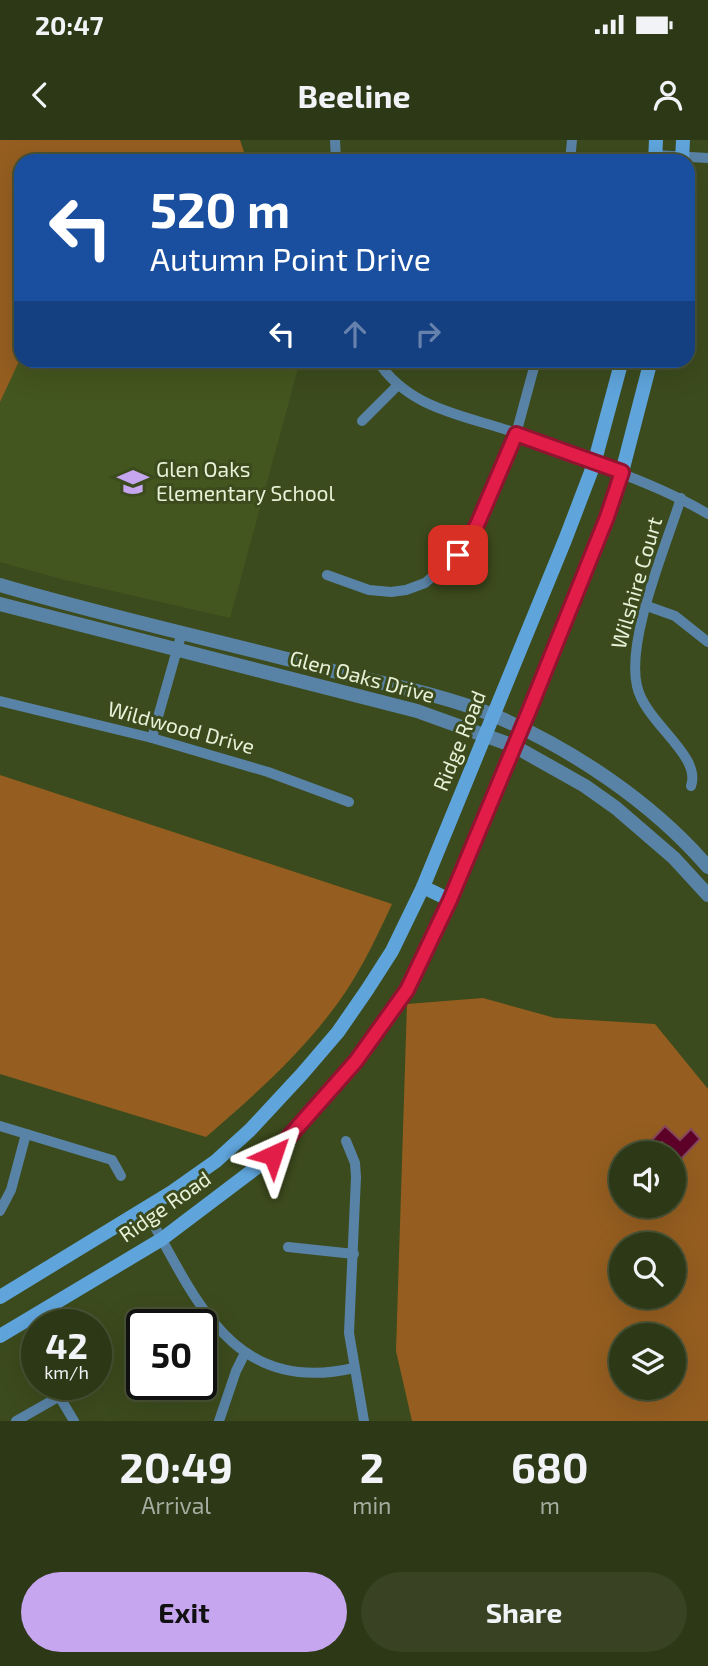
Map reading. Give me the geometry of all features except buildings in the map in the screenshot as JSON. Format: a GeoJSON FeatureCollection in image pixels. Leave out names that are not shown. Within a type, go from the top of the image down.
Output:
{"type":"FeatureCollection","features":[{"type":"Feature","properties":{"kind":"main road","name":"Ridge Road"},"geometry":{"type":"LineString","coordinates":[[0,1297],[145,1209],[196,1176],[230,1149],[321,1052],[367,990],[392,951],[423,887],[494,716],[594,464],[620,368]]}},
{"type":"Feature","properties":{"kind":"main road","name":"Ridge Road"},"geometry":{"type":"LineString","coordinates":[[0,1336],[162,1239],[273,1155],[356,1061],[407,990],[450,900],[607,517],[622,472],[649,368]]}},
{"type":"Feature","properties":{"kind":"main road"},"geometry":{"type":"LineString","coordinates":[[423,887],[450,900]]}},
{"type":"Feature","properties":{"kind":"street"},"geometry":{"type":"LineString","coordinates":[[384,368],[398,385],[415,398],[445,412],[622,472],[681,498],[708,514]]}},
{"type":"Feature","properties":{"kind":"street"},"geometry":{"type":"LineString","coordinates":[[327,575],[369,590],[391,592],[416,587],[435,576],[458,555],[467,543],[516,434],[534,368]]}},
{"type":"Feature","properties":{"kind":"street"},"geometry":{"type":"LineString","coordinates":[[362,421],[398,385]]}},
{"type":"Feature","properties":{"kind":"street","name":"Wilshire Court"},"geometry":{"type":"LineString","coordinates":[[681,498],[639,630],[634,657],[636,684],[649,713],[688,759],[694,775],[691,786]]}},
{"type":"Feature","properties":{"kind":"street","name":"Glen Oaks Drive"},"geometry":{"type":"LineString","coordinates":[[0,585],[390,684],[494,716],[577,760],[610,782],[645,808],[708,867]]}},
{"type":"Feature","properties":{"kind":"street","name":"Glen Oaks Drive"},"geometry":{"type":"LineString","coordinates":[[0,604],[417,711],[485,734],[514,746],[585,786],[616,807],[674,858],[708,895]]}},
{"type":"Feature","properties":{"kind":"street"},"geometry":{"type":"LineString","coordinates":[[647,606],[674,616],[708,642]]}},
{"type":"Feature","properties":{"kind":"street"},"geometry":{"type":"LineString","coordinates":[[152,738],[182,632]]}},
{"type":"Feature","properties":{"kind":"street","name":"Wildwood Drive"},"geometry":{"type":"LineString","coordinates":[[0,701],[152,738],[268,772],[349,802]]}},
{"type":"Feature","properties":{"kind":"street"},"geometry":{"type":"LineString","coordinates":[[0,1126],[112,1160],[121,1176]]}},
{"type":"Feature","properties":{"kind":"street"},"geometry":{"type":"LineString","coordinates":[[0,1211],[11,1190],[26,1134]]}},
{"type":"Feature","properties":{"kind":"street"},"geometry":{"type":"LineString","coordinates":[[346,1141],[355,1163],[356,1177],[349,1325],[364,1421]]}},
{"type":"Feature","properties":{"kind":"street"},"geometry":{"type":"LineString","coordinates":[[145,1209],[203,1311],[217,1329],[245,1353],[275,1366],[297,1371],[332,1372],[354,1368]]}},
{"type":"Feature","properties":{"kind":"street"},"geometry":{"type":"LineString","coordinates":[[288,1247],[354,1254]]}},
{"type":"Feature","properties":{"kind":"street"},"geometry":{"type":"LineString","coordinates":[[219,1421],[245,1353]]}},
{"type":"Feature","properties":{"kind":"street"},"geometry":{"type":"LineString","coordinates":[[16,1421],[52,1400]]}},
{"type":"Feature","properties":{"kind":"street"},"geometry":{"type":"LineString","coordinates":[[61,1400],[74,1421]]}},
{"type":"Feature","properties":{"kind":"shaded area"},"geometry":{"type":"Polygon","coordinates":[[[0,140],[240,140],[245,154],[14,154],[16,368],[0,402],[0,140]]]}},
{"type":"Feature","properties":{"kind":"shaded area","name":"Glen Oaks Elementary School"},"geometry":{"type":"Polygon","coordinates":[[[16,368],[298,368],[230,618],[0,562],[0,402],[16,368]]]}},
{"type":"Feature","properties":{"kind":"shaded area"},"geometry":{"type":"Polygon","coordinates":[[[0,775],[392,904],[355,976],[328,1016],[285,1065],[206,1137],[0,1074],[0,775]]]}},
{"type":"Feature","properties":{"kind":"shaded area"},"geometry":{"type":"Polygon","coordinates":[[[483,998],[555,1018],[655,1024],[708,1089],[708,1421],[412,1421],[396,1351],[407,1004],[483,998]]]}},
{"type":"Feature","properties":{"kind":"shaded area"},"geometry":{"type":"Polygon","coordinates":[[[665,1126],[680,1140],[691,1129],[700,1139],[686,1154],[686,1141],[651,1141],[665,1126]]]}},
{"type":"Feature","properties":{"kind":"place","name":"Glen Oaks Elementary School"},"geometry":{"type":"Point","coordinates":[133,482]}},
{"type":"Feature","properties":{"kind":"route"},"geometry":{"type":"LineString","coordinates":[[273,1155],[356,1061],[407,990],[450,900],[529,711],[607,517],[622,472],[516,434],[477,525],[458,555]]}}]}
